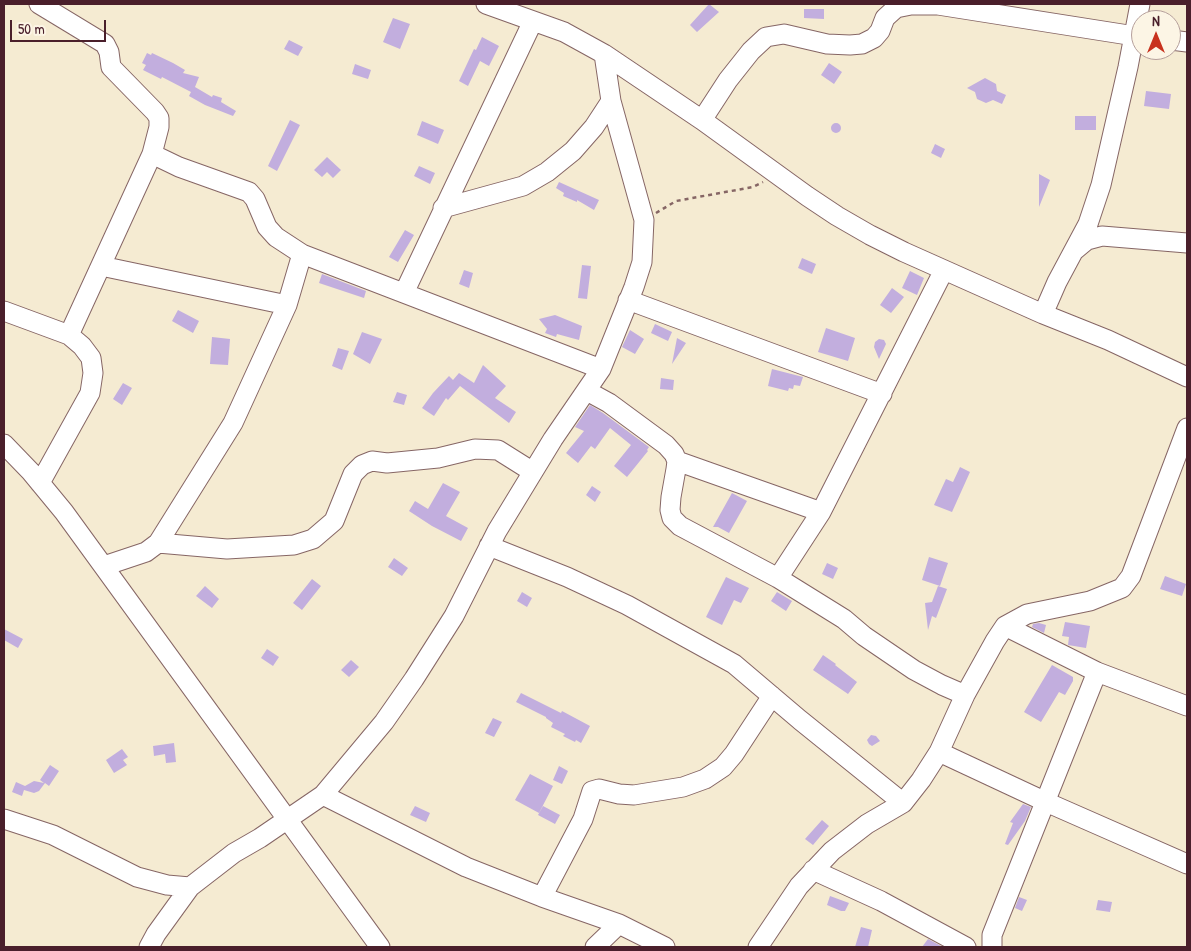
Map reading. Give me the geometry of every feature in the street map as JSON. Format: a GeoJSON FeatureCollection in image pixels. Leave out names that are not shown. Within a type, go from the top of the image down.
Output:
{"type":"FeatureCollection","features":[{"type":"Feature","properties":{"kind":"street"},"geometry":{"type":"LineString","coordinates":[[39,4],[105,44],[109,52],[111,66],[155,112],[159,127],[152,154],[69,335]]}},
{"type":"Feature","properties":{"kind":"street"},"geometry":{"type":"LineString","coordinates":[[486,4],[525,13],[604,54],[702,120],[837,216],[870,235],[944,270],[1043,314],[1108,340],[1187,377]]}},
{"type":"Feature","properties":{"kind":"street"},"geometry":{"type":"LineString","coordinates":[[702,120],[728,80],[751,51],[766,37],[784,34],[826,44],[862,44],[874,38],[880,31],[885,18],[896,8],[911,5],[993,9],[1131,35]]}},
{"type":"Feature","properties":{"kind":"street"},"geometry":{"type":"LineString","coordinates":[[404,293],[443,208],[479,138],[525,13]]}},
{"type":"Feature","properties":{"kind":"street"},"geometry":{"type":"LineString","coordinates":[[149,947],[156,934],[190,887],[234,853],[323,795],[384,722],[454,616],[489,546],[533,472],[601,369],[642,262],[644,220],[611,101],[604,54]]}},
{"type":"Feature","properties":{"kind":"street"},"geometry":{"type":"LineString","coordinates":[[1043,314],[1057,282],[1088,224],[1101,185],[1132,60]]}},
{"type":"Feature","properties":{"kind":"street"},"geometry":{"type":"LineString","coordinates":[[443,208],[523,186],[547,172],[578,145],[594,127],[611,101]]}},
{"type":"Feature","properties":{"kind":"street"},"geometry":{"type":"LineString","coordinates":[[152,154],[249,192],[255,199],[267,227],[276,237],[302,254],[601,369]]}},
{"type":"Feature","properties":{"kind":"street"},"geometry":{"type":"LineString","coordinates":[[1075,250],[1087,240],[1102,236],[1187,243]]}},
{"type":"Feature","properties":{"kind":"street"},"geometry":{"type":"LineString","coordinates":[[104,566],[121,562],[146,552],[158,543],[233,423],[287,305],[302,254]]}},
{"type":"Feature","properties":{"kind":"street"},"geometry":{"type":"LineString","coordinates":[[101,266],[287,305]]}},
{"type":"Feature","properties":{"kind":"street"},"geometry":{"type":"LineString","coordinates":[[778,578],[821,512],[944,270]]}},
{"type":"Feature","properties":{"kind":"street"},"geometry":{"type":"LineString","coordinates":[[628,300],[882,394]]}},
{"type":"Feature","properties":{"kind":"street"},"geometry":{"type":"LineString","coordinates":[[4,311],[69,335],[82,346],[91,358],[93,372],[90,393],[40,483]]}},
{"type":"Feature","properties":{"kind":"street"},"geometry":{"type":"LineString","coordinates":[[587,391],[609,403],[666,445],[674,454],[677,461],[670,497],[670,510],[672,518],[680,526],[778,578],[844,620],[914,670],[965,695]]}},
{"type":"Feature","properties":{"kind":"street"},"geometry":{"type":"LineString","coordinates":[[758,947],[799,886],[813,870],[851,835],[903,803],[921,780],[939,752],[965,695],[1005,626],[1027,614],[1090,601],[1122,588],[1131,576],[1187,428]]}},
{"type":"Feature","properties":{"kind":"street"},"geometry":{"type":"LineString","coordinates":[[4,444],[64,512],[380,947]]}},
{"type":"Feature","properties":{"kind":"street"},"geometry":{"type":"LineString","coordinates":[[158,543],[227,549],[294,546],[313,539],[334,521],[353,474],[362,465],[372,461],[387,463],[438,458],[475,449],[498,450],[533,472]]}},
{"type":"Feature","properties":{"kind":"street"},"geometry":{"type":"LineString","coordinates":[[677,461],[821,512]]}},
{"type":"Feature","properties":{"kind":"street"},"geometry":{"type":"LineString","coordinates":[[489,546],[627,605],[734,664],[903,803]]}},
{"type":"Feature","properties":{"kind":"street"},"geometry":{"type":"LineString","coordinates":[[1005,626],[1098,672],[1187,706]]}},
{"type":"Feature","properties":{"kind":"street"},"geometry":{"type":"LineString","coordinates":[[992,947],[992,935],[1098,672]]}},
{"type":"Feature","properties":{"kind":"street"},"geometry":{"type":"LineString","coordinates":[[542,897],[583,819],[592,791],[599,789],[619,794],[634,795],[683,787],[705,779],[722,768],[734,754],[772,696]]}},
{"type":"Feature","properties":{"kind":"street"},"geometry":{"type":"LineString","coordinates":[[939,752],[1046,802],[1187,864]]}},
{"type":"Feature","properties":{"kind":"street"},"geometry":{"type":"LineString","coordinates":[[323,795],[466,867],[618,924],[665,947]]}},
{"type":"Feature","properties":{"kind":"street"},"geometry":{"type":"LineString","coordinates":[[4,819],[53,835],[137,877],[167,885],[190,887]]}},
{"type":"Feature","properties":{"kind":"street"},"geometry":{"type":"LineString","coordinates":[[813,870],[880,901],[966,947]]}},
{"type":"Feature","properties":{"kind":"street"},"geometry":{"type":"LineString","coordinates":[[595,947],[618,924]]}},
{"type":"Feature","properties":{"kind":"path"},"geometry":{"type":"LineString","coordinates":[[644,220],[676,201],[752,187],[771,178],[775,173]]}},
{"type":"Feature","properties":{"kind":"building"},"geometry":{"type":"Polygon","coordinates":[[[709,4],[719,12],[697,32],[690,25],[709,4]]]}},
{"type":"Feature","properties":{"kind":"building"},"geometry":{"type":"Polygon","coordinates":[[[804,9],[824,9],[824,19],[804,18],[804,9]]]}},
{"type":"Feature","properties":{"kind":"building"},"geometry":{"type":"Polygon","coordinates":[[[393,18],[410,24],[400,49],[383,42],[393,18]]]}},
{"type":"Feature","properties":{"kind":"building"},"geometry":{"type":"Polygon","coordinates":[[[482,37],[499,46],[489,66],[480,61],[468,86],[459,81],[474,49],[476,50],[482,37]]]}},
{"type":"Feature","properties":{"kind":"building"},"geometry":{"type":"Polygon","coordinates":[[[289,40],[303,47],[298,56],[284,49],[289,40]]]}},
{"type":"Feature","properties":{"kind":"building"},"geometry":{"type":"Polygon","coordinates":[[[147,53],[151,55],[152,53],[173,63],[185,70],[183,73],[199,77],[195,87],[212,97],[213,95],[222,98],[221,102],[236,111],[233,116],[205,105],[189,96],[191,92],[162,77],[161,79],[143,70],[146,65],[142,63],[147,53]]]}},
{"type":"Feature","properties":{"kind":"building"},"geometry":{"type":"Polygon","coordinates":[[[829,63],[842,72],[834,84],[821,75],[829,63]]]}},
{"type":"Feature","properties":{"kind":"building"},"geometry":{"type":"Polygon","coordinates":[[[355,64],[371,70],[368,79],[352,74],[355,64]]]}},
{"type":"Feature","properties":{"kind":"building"},"geometry":{"type":"Polygon","coordinates":[[[985,78],[996,84],[997,91],[1006,95],[1002,104],[993,100],[986,103],[977,99],[975,92],[967,88],[985,78]]]}},
{"type":"Feature","properties":{"kind":"building"},"geometry":{"type":"Polygon","coordinates":[[[1146,91],[1171,94],[1169,109],[1144,106],[1146,91]]]}},
{"type":"Feature","properties":{"kind":"building"},"geometry":{"type":"Polygon","coordinates":[[[1075,116],[1096,116],[1096,130],[1075,130],[1075,116]]]}},
{"type":"Feature","properties":{"kind":"building"},"geometry":{"type":"Polygon","coordinates":[[[290,120],[300,125],[277,171],[268,166],[290,120]]]}},
{"type":"Feature","properties":{"kind":"building"},"geometry":{"type":"Polygon","coordinates":[[[422,121],[444,130],[438,144],[417,135],[422,121]]]}},
{"type":"Feature","properties":{"kind":"building"},"geometry":{"type":"Polygon","coordinates":[[[834,123],[838,123],[841,128],[840,132],[834,133],[831,130],[831,126],[834,123]]]}},
{"type":"Feature","properties":{"kind":"building"},"geometry":{"type":"Polygon","coordinates":[[[935,144],[945,149],[941,158],[931,153],[935,144]]]}},
{"type":"Feature","properties":{"kind":"building"},"geometry":{"type":"Polygon","coordinates":[[[327,157],[341,170],[333,178],[327,172],[322,177],[314,170],[327,157]]]}},
{"type":"Feature","properties":{"kind":"building"},"geometry":{"type":"Polygon","coordinates":[[[419,166],[435,173],[430,184],[414,176],[419,166]]]}},
{"type":"Feature","properties":{"kind":"building"},"geometry":{"type":"Polygon","coordinates":[[[1039,174],[1050,180],[1039,207],[1039,174]]]}},
{"type":"Feature","properties":{"kind":"building"},"geometry":{"type":"Polygon","coordinates":[[[559,182],[599,200],[594,210],[577,200],[577,202],[563,196],[564,193],[556,188],[559,182]]]}},
{"type":"Feature","properties":{"kind":"building"},"geometry":{"type":"Polygon","coordinates":[[[405,230],[414,235],[398,262],[389,257],[405,230]]]}},
{"type":"Feature","properties":{"kind":"building"},"geometry":{"type":"Polygon","coordinates":[[[802,258],[816,264],[812,274],[798,268],[802,258]]]}},
{"type":"Feature","properties":{"kind":"building"},"geometry":{"type":"Polygon","coordinates":[[[582,265],[591,266],[587,299],[578,298],[582,265]]]}},
{"type":"Feature","properties":{"kind":"building"},"geometry":{"type":"Polygon","coordinates":[[[464,270],[473,273],[469,288],[459,284],[464,270]]]}},
{"type":"Feature","properties":{"kind":"building"},"geometry":{"type":"Polygon","coordinates":[[[910,271],[924,278],[917,295],[902,288],[910,271]]]}},
{"type":"Feature","properties":{"kind":"building"},"geometry":{"type":"Polygon","coordinates":[[[322,274],[366,291],[364,298],[319,283],[322,274]]]}},
{"type":"Feature","properties":{"kind":"building"},"geometry":{"type":"Polygon","coordinates":[[[892,288],[904,297],[891,313],[880,305],[892,288]]]}},
{"type":"Feature","properties":{"kind":"building"},"geometry":{"type":"Polygon","coordinates":[[[178,310],[199,321],[193,333],[172,321],[178,310]]]}},
{"type":"Feature","properties":{"kind":"building"},"geometry":{"type":"Polygon","coordinates":[[[555,315],[582,326],[579,340],[557,334],[556,337],[545,333],[547,329],[539,319],[555,315]]]}},
{"type":"Feature","properties":{"kind":"building"},"geometry":{"type":"Polygon","coordinates":[[[655,324],[672,332],[668,341],[651,333],[655,324]]]}},
{"type":"Feature","properties":{"kind":"building"},"geometry":{"type":"Polygon","coordinates":[[[826,328],[855,338],[848,361],[818,352],[826,328]]]}},
{"type":"Feature","properties":{"kind":"building"},"geometry":{"type":"Polygon","coordinates":[[[630,330],[644,339],[635,354],[622,347],[630,330]]]}},
{"type":"Feature","properties":{"kind":"building"},"geometry":{"type":"Polygon","coordinates":[[[362,332],[382,339],[370,364],[353,354],[362,332]]]}},
{"type":"Feature","properties":{"kind":"building"},"geometry":{"type":"Polygon","coordinates":[[[212,337],[230,339],[228,365],[210,364],[212,337]]]}},
{"type":"Feature","properties":{"kind":"building"},"geometry":{"type":"Polygon","coordinates":[[[677,338],[686,343],[672,364],[677,338]]]}},
{"type":"Feature","properties":{"kind":"building"},"geometry":{"type":"Polygon","coordinates":[[[879,339],[884,340],[886,344],[879,359],[874,347],[875,342],[879,339]]]}},
{"type":"Feature","properties":{"kind":"building"},"geometry":{"type":"Polygon","coordinates":[[[338,348],[349,351],[342,370],[332,366],[338,348]]]}},
{"type":"Feature","properties":{"kind":"building"},"geometry":{"type":"Polygon","coordinates":[[[483,365],[506,386],[495,398],[516,412],[509,423],[460,386],[448,400],[446,398],[434,416],[422,408],[449,376],[453,380],[459,373],[474,383],[483,365]]]}},
{"type":"Feature","properties":{"kind":"building"},"geometry":{"type":"Polygon","coordinates":[[[772,369],[803,377],[800,386],[794,385],[793,389],[789,388],[788,391],[768,386],[772,369]]]}},
{"type":"Feature","properties":{"kind":"building"},"geometry":{"type":"Polygon","coordinates":[[[661,378],[674,380],[673,390],[660,389],[661,378]]]}},
{"type":"Feature","properties":{"kind":"building"},"geometry":{"type":"Polygon","coordinates":[[[123,383],[132,388],[122,405],[113,399],[123,383]]]}},
{"type":"Feature","properties":{"kind":"building"},"geometry":{"type":"Polygon","coordinates":[[[397,392],[407,395],[404,405],[393,402],[397,392]]]}},
{"type":"Feature","properties":{"kind":"building"},"geometry":{"type":"Polygon","coordinates":[[[590,405],[649,447],[648,451],[627,477],[614,466],[631,445],[610,428],[595,449],[591,446],[578,463],[566,453],[584,431],[575,427],[590,405]]]}},
{"type":"Feature","properties":{"kind":"building"},"geometry":{"type":"Polygon","coordinates":[[[960,467],[970,472],[952,512],[934,505],[946,479],[953,482],[960,467]]]}},
{"type":"Feature","properties":{"kind":"building"},"geometry":{"type":"Polygon","coordinates":[[[443,483],[460,492],[446,516],[468,528],[461,541],[409,511],[415,501],[428,509],[443,483]]]}},
{"type":"Feature","properties":{"kind":"building"},"geometry":{"type":"Polygon","coordinates":[[[592,486],[601,492],[595,502],[586,495],[592,486]]]}},
{"type":"Feature","properties":{"kind":"building"},"geometry":{"type":"Polygon","coordinates":[[[732,493],[747,501],[729,533],[718,527],[713,527],[732,493]]]}},
{"type":"Feature","properties":{"kind":"building"},"geometry":{"type":"Polygon","coordinates":[[[929,557],[948,563],[940,586],[922,580],[929,557]]]}},
{"type":"Feature","properties":{"kind":"building"},"geometry":{"type":"Polygon","coordinates":[[[394,558],[408,568],[402,576],[388,567],[394,558]]]}},
{"type":"Feature","properties":{"kind":"building"},"geometry":{"type":"Polygon","coordinates":[[[827,563],[838,568],[833,579],[822,574],[827,563]]]}},
{"type":"Feature","properties":{"kind":"building"},"geometry":{"type":"Polygon","coordinates":[[[1165,576],[1186,584],[1182,596],[1160,589],[1165,576]]]}},
{"type":"Feature","properties":{"kind":"building"},"geometry":{"type":"Polygon","coordinates":[[[726,577],[749,588],[741,603],[734,600],[722,625],[706,617],[726,577]]]}},
{"type":"Feature","properties":{"kind":"building"},"geometry":{"type":"Polygon","coordinates":[[[312,579],[321,586],[302,610],[293,603],[312,579]]]}},
{"type":"Feature","properties":{"kind":"building"},"geometry":{"type":"Polygon","coordinates":[[[205,586],[219,599],[212,608],[196,596],[205,586]]]}},
{"type":"Feature","properties":{"kind":"building"},"geometry":{"type":"Polygon","coordinates":[[[938,586],[947,589],[936,618],[932,616],[928,630],[925,603],[932,602],[938,586]]]}},
{"type":"Feature","properties":{"kind":"building"},"geometry":{"type":"Polygon","coordinates":[[[522,592],[532,598],[527,607],[517,601],[522,592]]]}},
{"type":"Feature","properties":{"kind":"building"},"geometry":{"type":"Polygon","coordinates":[[[777,592],[792,601],[786,611],[771,601],[777,592]]]}},
{"type":"Feature","properties":{"kind":"building"},"geometry":{"type":"Polygon","coordinates":[[[1065,622],[1090,626],[1086,648],[1068,645],[1069,637],[1062,636],[1065,622]]]}},
{"type":"Feature","properties":{"kind":"building"},"geometry":{"type":"Polygon","coordinates":[[[1033,624],[1046,625],[1044,633],[1032,627],[1033,624]]]}},
{"type":"Feature","properties":{"kind":"building"},"geometry":{"type":"Polygon","coordinates":[[[4,629],[23,639],[18,648],[4,640],[4,629]]]}},
{"type":"Feature","properties":{"kind":"building"},"geometry":{"type":"Polygon","coordinates":[[[267,649],[279,657],[273,666],[261,658],[267,649]]]}},
{"type":"Feature","properties":{"kind":"building"},"geometry":{"type":"Polygon","coordinates":[[[823,655],[857,682],[848,694],[813,670],[823,655]]]}},
{"type":"Feature","properties":{"kind":"building"},"geometry":{"type":"Polygon","coordinates":[[[351,660],[359,667],[349,677],[341,670],[351,660]]]}},
{"type":"Feature","properties":{"kind":"building"},"geometry":{"type":"Polygon","coordinates":[[[1052,665],[1073,677],[1073,681],[1065,695],[1059,692],[1041,722],[1024,712],[1052,665]]]}},
{"type":"Feature","properties":{"kind":"building"},"geometry":{"type":"Polygon","coordinates":[[[521,693],[590,726],[581,743],[563,736],[565,734],[551,727],[553,723],[546,717],[516,702],[521,693]]]}},
{"type":"Feature","properties":{"kind":"building"},"geometry":{"type":"Polygon","coordinates":[[[493,718],[502,722],[494,737],[485,733],[493,718]]]}},
{"type":"Feature","properties":{"kind":"building"},"geometry":{"type":"Polygon","coordinates":[[[871,735],[876,736],[880,741],[872,746],[867,740],[871,735]]]}},
{"type":"Feature","properties":{"kind":"building"},"geometry":{"type":"Polygon","coordinates":[[[174,743],[176,762],[166,763],[165,754],[154,756],[153,746],[174,743]]]}},
{"type":"Feature","properties":{"kind":"building"},"geometry":{"type":"Polygon","coordinates":[[[122,749],[128,757],[123,760],[127,765],[114,773],[106,760],[122,749]]]}},
{"type":"Feature","properties":{"kind":"building"},"geometry":{"type":"Polygon","coordinates":[[[50,765],[59,771],[49,786],[45,783],[39,791],[34,793],[24,790],[22,796],[12,792],[16,782],[25,786],[34,781],[44,783],[40,780],[50,765]]]}},
{"type":"Feature","properties":{"kind":"building"},"geometry":{"type":"Polygon","coordinates":[[[559,766],[568,771],[562,784],[553,780],[559,766]]]}},
{"type":"Feature","properties":{"kind":"building"},"geometry":{"type":"Polygon","coordinates":[[[530,774],[553,786],[539,813],[515,800],[530,774]]]}},
{"type":"Feature","properties":{"kind":"building"},"geometry":{"type":"Polygon","coordinates":[[[1023,804],[1031,807],[1025,821],[1008,845],[1005,844],[1013,823],[1010,822],[1023,804]]]}},
{"type":"Feature","properties":{"kind":"building"},"geometry":{"type":"Polygon","coordinates":[[[415,806],[430,813],[426,822],[410,815],[415,806]]]}},
{"type":"Feature","properties":{"kind":"building"},"geometry":{"type":"Polygon","coordinates":[[[543,806],[560,815],[555,824],[538,815],[543,806]]]}},
{"type":"Feature","properties":{"kind":"building"},"geometry":{"type":"Polygon","coordinates":[[[822,820],[829,826],[813,845],[805,839],[822,820]]]}},
{"type":"Feature","properties":{"kind":"building"},"geometry":{"type":"Polygon","coordinates":[[[830,896],[849,903],[845,911],[827,905],[830,896]]]}},
{"type":"Feature","properties":{"kind":"building"},"geometry":{"type":"Polygon","coordinates":[[[1019,897],[1027,900],[1022,911],[1015,908],[1019,897]]]}},
{"type":"Feature","properties":{"kind":"building"},"geometry":{"type":"Polygon","coordinates":[[[1098,900],[1112,902],[1110,912],[1096,910],[1098,900]]]}},
{"type":"Feature","properties":{"kind":"building"},"geometry":{"type":"Polygon","coordinates":[[[861,927],[872,930],[868,947],[855,947],[861,927]]]}},
{"type":"Feature","properties":{"kind":"building"},"geometry":{"type":"Polygon","coordinates":[[[928,939],[943,947],[922,947],[928,939]]]}}]}
